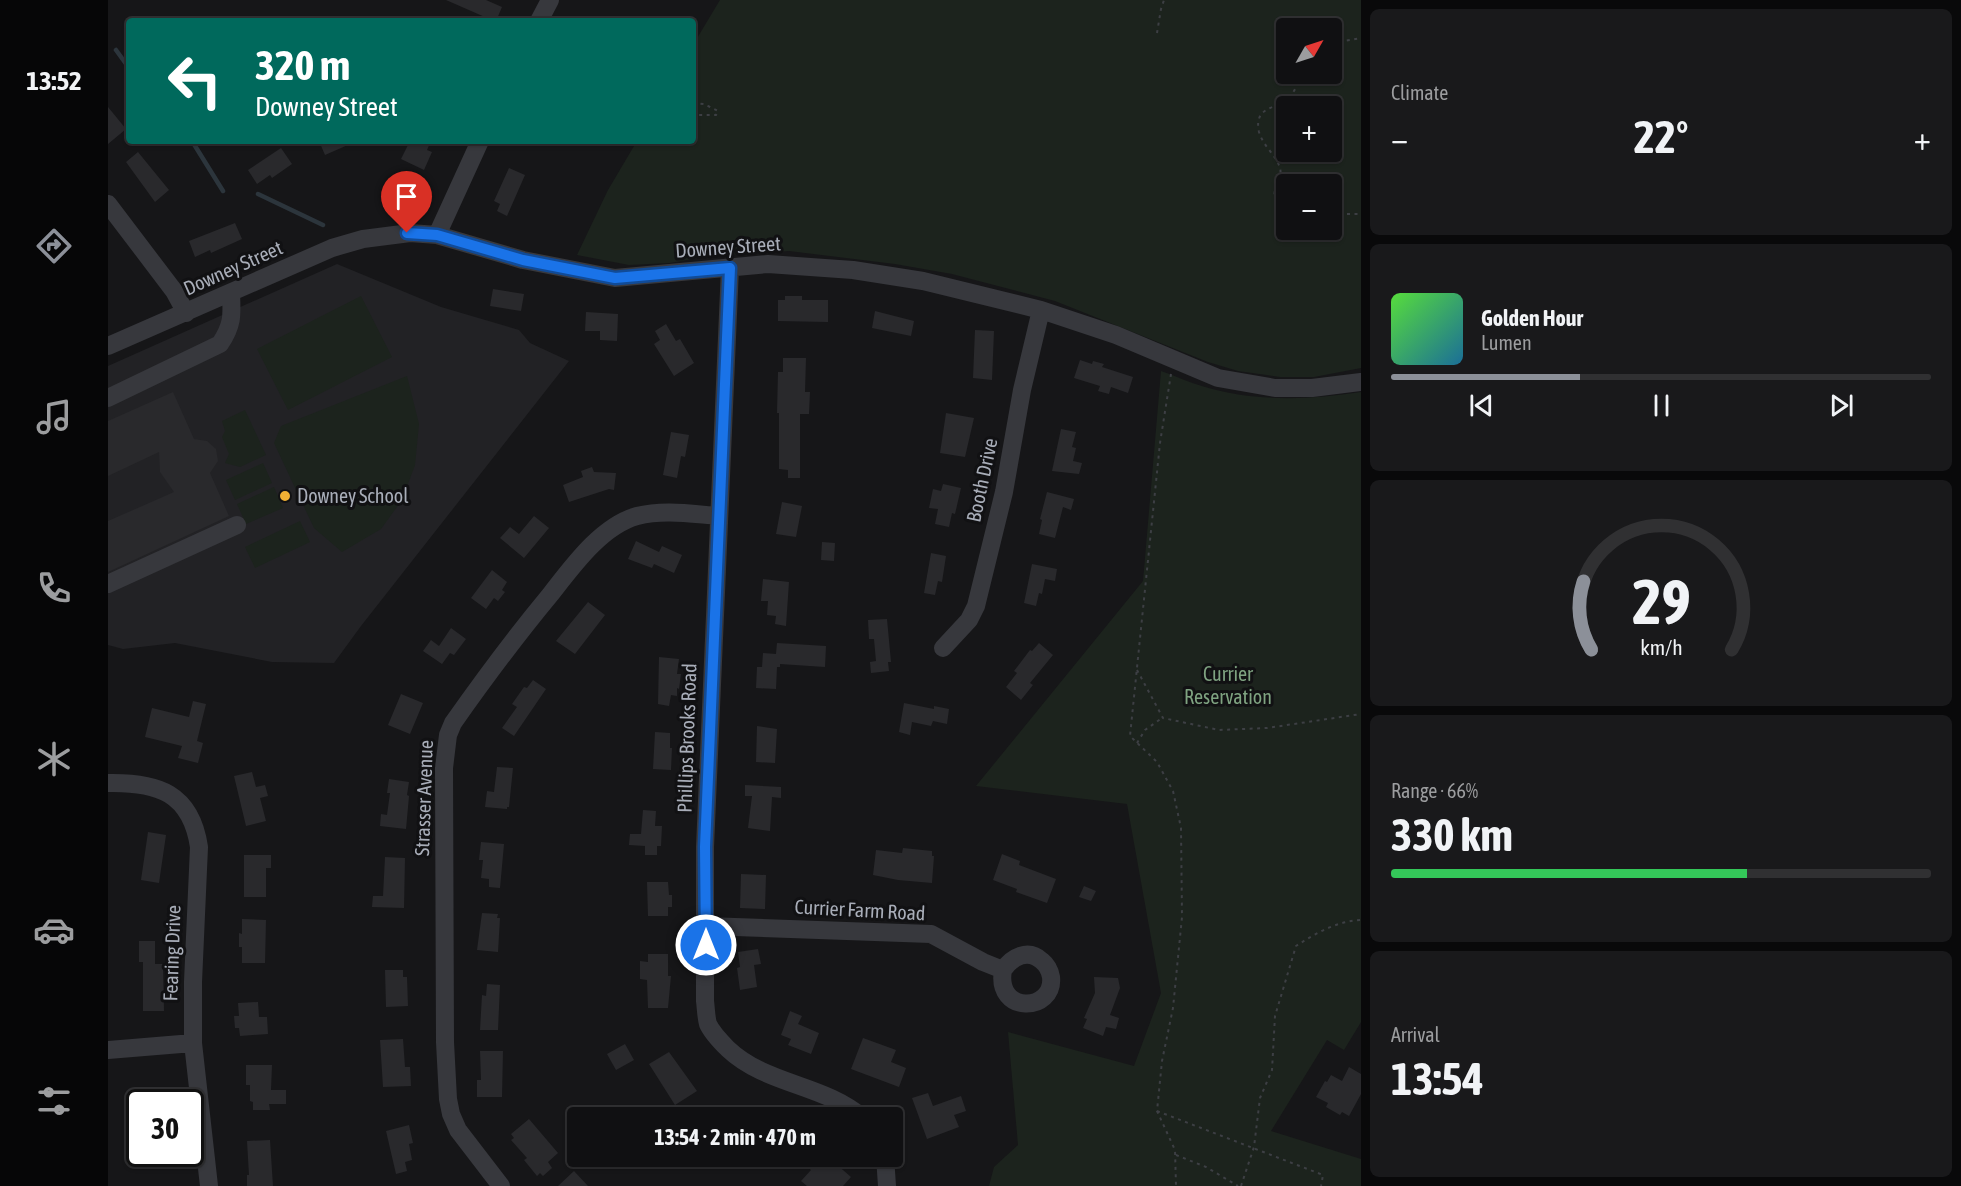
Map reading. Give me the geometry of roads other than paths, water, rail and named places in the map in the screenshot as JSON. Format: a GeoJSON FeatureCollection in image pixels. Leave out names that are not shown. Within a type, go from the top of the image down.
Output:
{"type":"FeatureCollection","features":[{"type":"Feature","properties":{"kind":"street"},"geometry":{"type":"LineString","coordinates":[[541,18],[550,0]]}},
{"type":"Feature","properties":{"kind":"street"},"geometry":{"type":"LineString","coordinates":[[437,235],[479,144]]}},
{"type":"Feature","properties":{"kind":"street"},"geometry":{"type":"LineString","coordinates":[[108,204],[174,291],[186,313]]}},
{"type":"Feature","properties":{"kind":"street","name":"Downey Street"},"geometry":{"type":"LineString","coordinates":[[108,346],[332,248],[359,240],[410,233],[437,235],[523,260],[615,278],[768,264],[853,270],[923,281],[1041,310],[1116,335],[1218,378],[1256,385],[1312,388],[1361,382]]}},
{"type":"Feature","properties":{"kind":"street","name":"Phillips Brooks Road"},"geometry":{"type":"LineString","coordinates":[[730,268],[705,847],[705,1001],[708,1023],[720,1042],[749,1066],[851,1107]]}},
{"type":"Feature","properties":{"kind":"street"},"geometry":{"type":"LineString","coordinates":[[108,398],[220,344],[229,331],[232,315],[231,293]]}},
{"type":"Feature","properties":{"kind":"street","name":"Booth Drive"},"geometry":{"type":"LineString","coordinates":[[943,648],[969,620],[976,606],[1004,492],[1022,390],[1041,310]]}},
{"type":"Feature","properties":{"kind":"street","name":"Strasser Avenue"},"geometry":{"type":"LineString","coordinates":[[501,1186],[458,1130],[451,1114],[448,1098],[445,1042],[444,768],[448,735],[453,723],[507,647],[585,552],[600,538],[634,517],[653,513],[674,512],[719,516]]}},
{"type":"Feature","properties":{"kind":"street"},"geometry":{"type":"LineString","coordinates":[[108,584],[237,525]]}},
{"type":"Feature","properties":{"kind":"street","name":"Fearing Drive"},"geometry":{"type":"LineString","coordinates":[[108,783],[152,786],[166,792],[186,810],[196,829],[199,847],[193,982],[193,1043],[208,1186]]}},
{"type":"Feature","properties":{"kind":"street","name":"Currier Farm Road"},"geometry":{"type":"LineString","coordinates":[[706,926],[931,934],[1003,970]]}},
{"type":"Feature","properties":{"kind":"street"},"geometry":{"type":"LineString","coordinates":[[108,1050],[193,1043]]}},
{"type":"Feature","properties":{"kind":"street"},"geometry":{"type":"LineString","coordinates":[[886,1167],[887,1186]]}},
{"type":"Feature","properties":{"kind":"waterway"},"geometry":{"type":"LineString","coordinates":[[116,50],[126,64]]}},
{"type":"Feature","properties":{"kind":"waterway"},"geometry":{"type":"LineString","coordinates":[[194,144],[223,191]]}},
{"type":"Feature","properties":{"kind":"waterway"},"geometry":{"type":"LineString","coordinates":[[258,194],[323,225]]}},
{"type":"Feature","properties":{"kind":"place","name":"Downey School"},"geometry":{"type":"Point","coordinates":[285,496]}},
{"type":"Feature","properties":{"kind":"park label","name":"Currier Reservation"},"geometry":{"type":"Point","coordinates":[1228,686]}}]}
